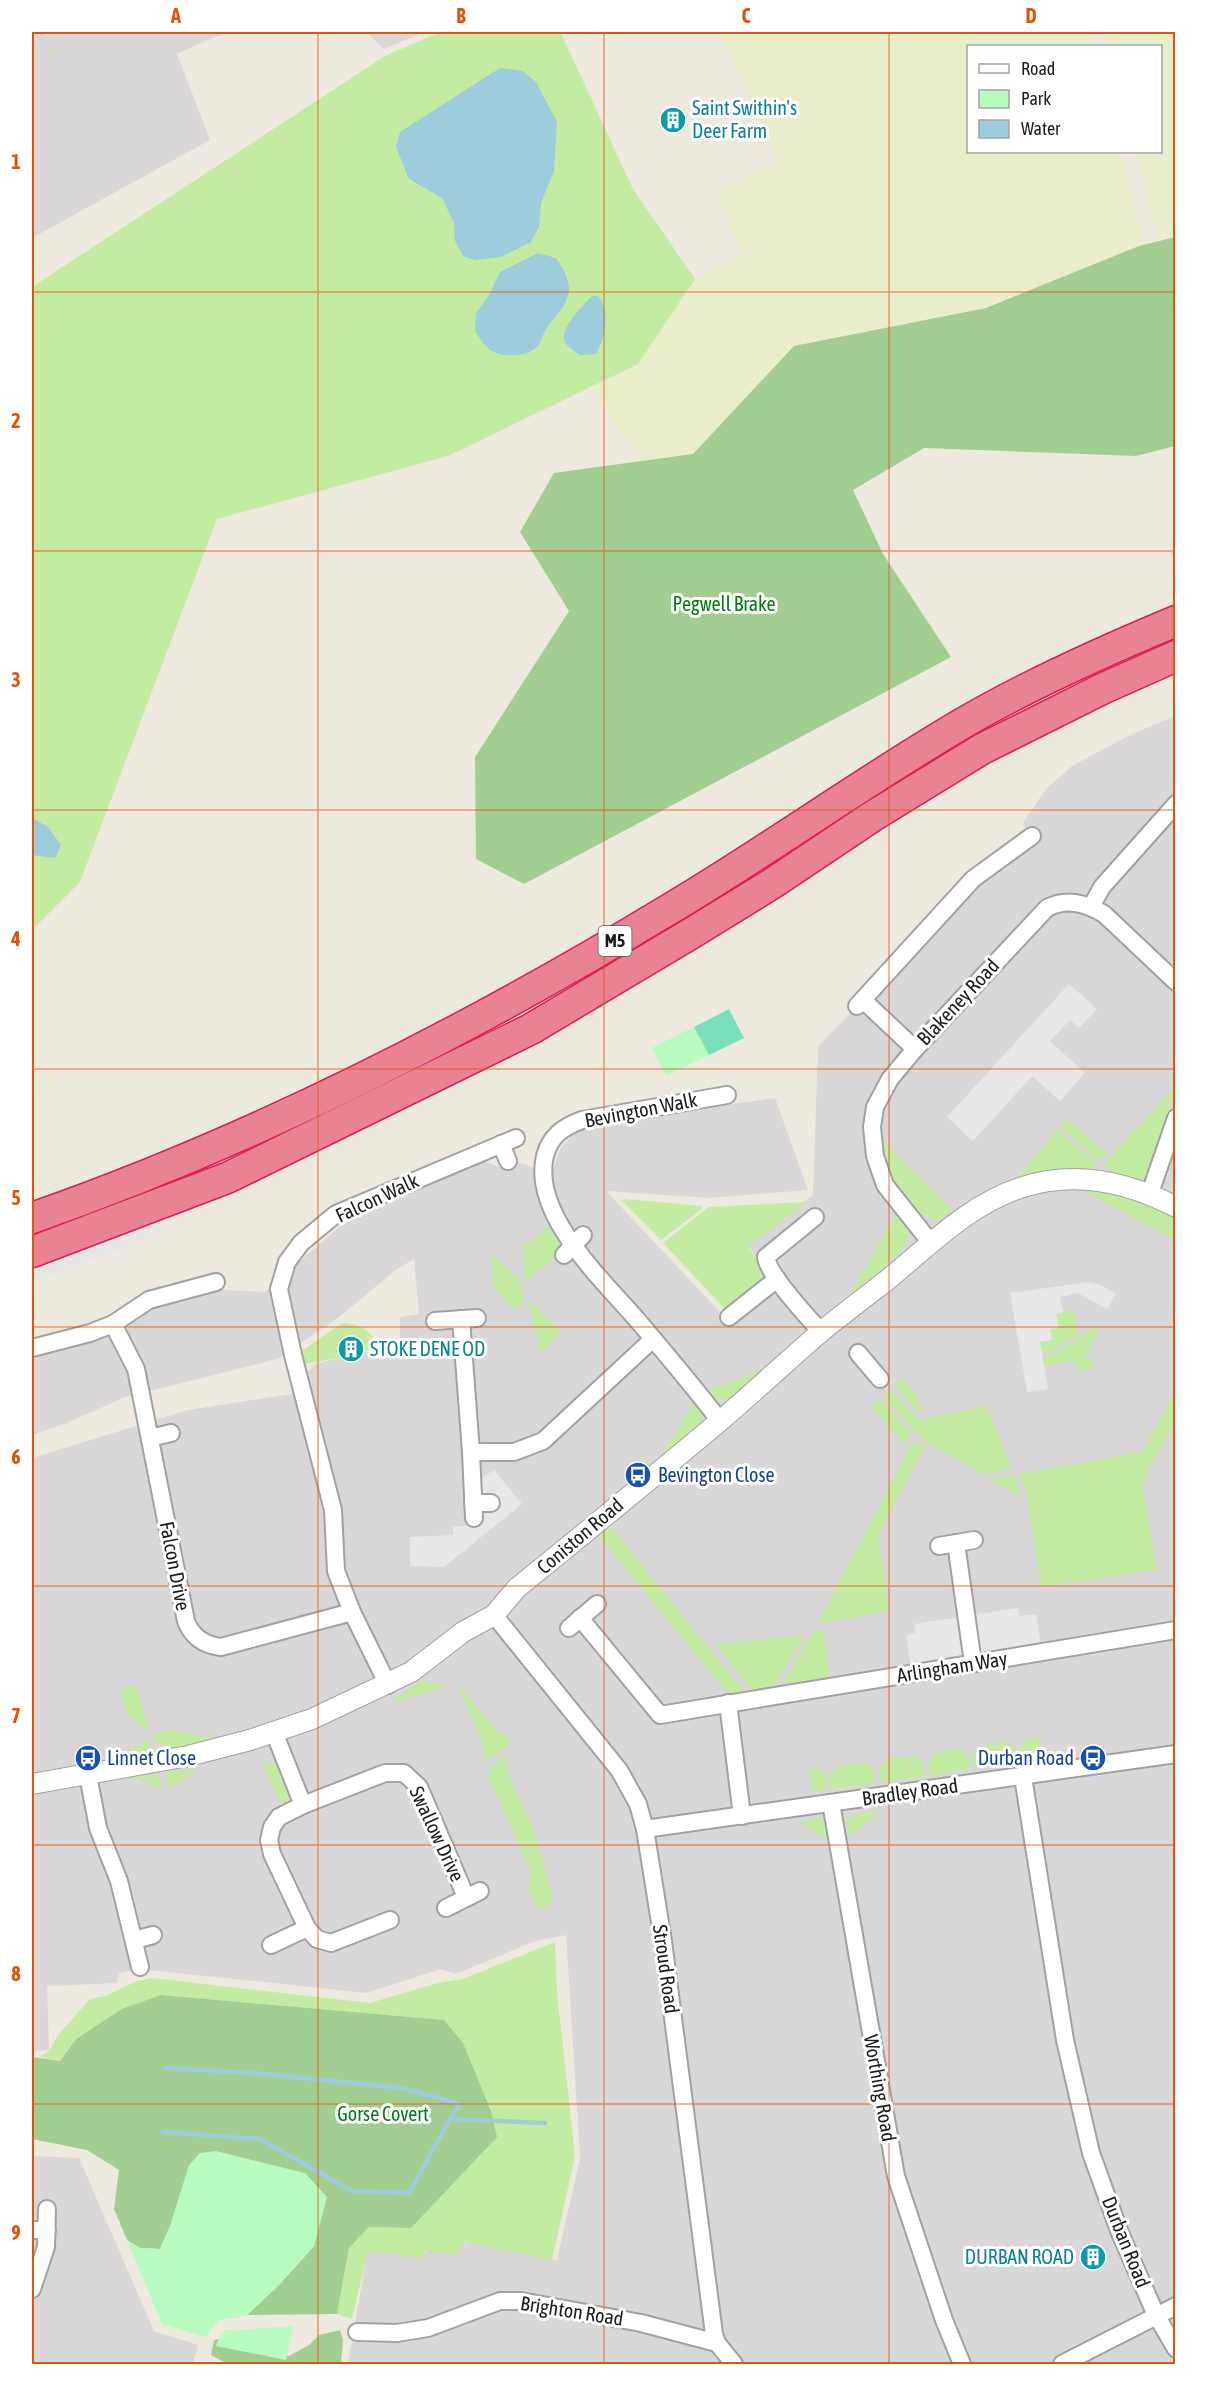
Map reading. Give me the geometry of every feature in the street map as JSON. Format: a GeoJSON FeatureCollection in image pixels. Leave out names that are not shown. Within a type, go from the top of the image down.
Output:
{"type":"FeatureCollection","features":[{"type":"Feature","properties":{"kind":"highway","name":"M5"},"geometry":{"type":"LineString","coordinates":[[32,1218],[212,1148],[386,1066],[506,1005],[670,910],[966,722],[1088,658],[1176,621]]}},
{"type":"Feature","properties":{"kind":"highway","name":"M5"},"geometry":{"type":"LineString","coordinates":[[32,1252],[226,1178],[531,1029],[723,915],[873,816],[982,749],[1102,689],[1176,656]]}},
{"type":"Feature","properties":{"kind":"street"},"geometry":{"type":"LineString","coordinates":[[1091,907],[1102,887],[1176,804]]}},
{"type":"Feature","properties":{"kind":"street"},"geometry":{"type":"LineString","coordinates":[[915,1049],[860,1003],[973,879],[1023,837]]}},
{"type":"Feature","properties":{"kind":"street","name":"Blakeney Road"},"geometry":{"type":"LineString","coordinates":[[931,1243],[885,1185],[875,1156],[872,1127],[875,1107],[881,1092],[915,1049],[1047,908],[1057,903],[1071,902],[1091,907],[1104,914],[1176,982]]}},
{"type":"Feature","properties":{"kind":"street","name":"Bevington Walk"},"geometry":{"type":"LineString","coordinates":[[653,1338],[573,1245],[556,1218],[544,1187],[542,1169],[554,1136],[566,1126],[582,1120],[716,1091]]}},
{"type":"Feature","properties":{"kind":"street"},"geometry":{"type":"LineString","coordinates":[[1150,1193],[1176,1118]]}},
{"type":"Feature","properties":{"kind":"street","name":"Falcon Walk"},"geometry":{"type":"LineString","coordinates":[[352,1612],[336,1571],[333,1510],[310,1386],[293,1355],[279,1289],[287,1262],[301,1244],[336,1214],[508,1141],[508,1161]]}},
{"type":"Feature","properties":{"kind":"street","name":"Coniston Road"},"geometry":{"type":"LineString","coordinates":[[32,1784],[188,1756],[274,1732],[312,1719],[388,1685],[411,1672],[463,1632],[494,1615],[517,1588],[720,1420],[821,1332],[983,1204],[1023,1187],[1042,1182],[1088,1179],[1113,1182],[1150,1193],[1176,1207]]}},
{"type":"Feature","properties":{"kind":"street"},"geometry":{"type":"LineString","coordinates":[[815,1217],[766,1257],[777,1279],[821,1332]]}},
{"type":"Feature","properties":{"kind":"street"},"geometry":{"type":"LineString","coordinates":[[729,1317],[777,1279]]}},
{"type":"Feature","properties":{"kind":"street"},"geometry":{"type":"LineString","coordinates":[[32,1348],[90,1333],[113,1324],[149,1300],[216,1282]]}},
{"type":"Feature","properties":{"kind":"street"},"geometry":{"type":"LineString","coordinates":[[435,1321],[469,1319],[473,1511],[491,1503]]}},
{"type":"Feature","properties":{"kind":"street","name":"Falcon Drive"},"geometry":{"type":"LineString","coordinates":[[113,1324],[136,1369],[189,1629],[199,1639],[221,1647],[352,1612]]}},
{"type":"Feature","properties":{"kind":"street"},"geometry":{"type":"LineString","coordinates":[[471,1452],[514,1452],[543,1441],[653,1338],[720,1420]]}},
{"type":"Feature","properties":{"kind":"street"},"geometry":{"type":"LineString","coordinates":[[858,1353],[880,1379]]}},
{"type":"Feature","properties":{"kind":"street"},"geometry":{"type":"LineString","coordinates":[[150,1438],[171,1433]]}},
{"type":"Feature","properties":{"kind":"street"},"geometry":{"type":"LineString","coordinates":[[973,1663],[947,1544],[974,1540]]}},
{"type":"Feature","properties":{"kind":"street","name":"Arlingham Way"},"geometry":{"type":"LineString","coordinates":[[597,1604],[574,1623],[660,1715],[1176,1630]]}},
{"type":"Feature","properties":{"kind":"street"},"geometry":{"type":"LineString","coordinates":[[352,1612],[388,1685]]}},
{"type":"Feature","properties":{"kind":"street","name":"Stroud Road"},"geometry":{"type":"LineString","coordinates":[[494,1615],[619,1770],[638,1804],[645,1829],[663,1941],[707,2290],[717,2343],[734,2364]]}},
{"type":"Feature","properties":{"kind":"street"},"geometry":{"type":"LineString","coordinates":[[728,1703],[742,1816]]}},
{"type":"Feature","properties":{"kind":"street"},"geometry":{"type":"LineString","coordinates":[[274,1732],[303,1805]]}},
{"type":"Feature","properties":{"kind":"street","name":"Bradley Road"},"geometry":{"type":"LineString","coordinates":[[645,1829],[1176,1754]]}},
{"type":"Feature","properties":{"kind":"street","name":"Swallow Drive"},"geometry":{"type":"LineString","coordinates":[[307,1928],[272,1854],[269,1840],[272,1827],[279,1817],[303,1805],[385,1773],[404,1773],[419,1787],[473,1894],[446,1908]]}},
{"type":"Feature","properties":{"kind":"street"},"geometry":{"type":"LineString","coordinates":[[88,1775],[98,1828],[119,1881],[140,1967]]}},
{"type":"Feature","properties":{"kind":"street","name":"Durban Road"},"geometry":{"type":"LineString","coordinates":[[1023,1776],[1065,2040],[1091,2153],[1120,2233],[1156,2315],[1176,2349]]}},
{"type":"Feature","properties":{"kind":"street","name":"Worthing Road"},"geometry":{"type":"LineString","coordinates":[[831,1803],[896,2176],[944,2320],[962,2364]]}},
{"type":"Feature","properties":{"kind":"street"},"geometry":{"type":"LineString","coordinates":[[271,1945],[307,1928],[317,1939],[331,1943],[390,1920]]}},
{"type":"Feature","properties":{"kind":"street"},"geometry":{"type":"LineString","coordinates":[[135,1940],[153,1935]]}},
{"type":"Feature","properties":{"kind":"street"},"geometry":{"type":"LineString","coordinates":[[32,2289],[43,2259],[39,2230],[47,2209]]}},
{"type":"Feature","properties":{"kind":"street","name":"Brighton Road"},"geometry":{"type":"LineString","coordinates":[[357,2332],[397,2333],[428,2328],[500,2301],[521,2301],[641,2323],[717,2343]]}},
{"type":"Feature","properties":{"kind":"street"},"geometry":{"type":"LineString","coordinates":[[1062,2364],[1176,2306]]}},
{"type":"Feature","properties":{"kind":"shaded area"},"geometry":{"type":"Polygon","coordinates":[[[32,32],[226,32],[177,54],[210,140],[32,238],[32,32]]]}},
{"type":"Feature","properties":{"kind":"shaded area"},"geometry":{"type":"Polygon","coordinates":[[[366,32],[424,32],[384,49],[366,32]]]}},
{"type":"Feature","properties":{"kind":"shaded area"},"geometry":{"type":"Polygon","coordinates":[[[1175,716],[1175,2364],[348,2364],[368,2248],[422,2258],[428,2249],[455,2251],[467,2242],[557,2260],[580,2158],[566,1935],[535,1941],[456,1974],[441,1969],[366,1993],[140,1969],[119,1973],[117,1983],[47,1986],[49,2050],[32,2051],[32,1458],[188,1410],[292,1394],[315,1364],[364,1352],[400,1353],[400,1317],[419,1314],[414,1259],[397,1269],[339,1317],[277,1359],[123,1398],[64,1424],[32,1435],[32,1355],[102,1339],[158,1307],[221,1290],[265,1292],[337,1229],[365,1212],[405,1193],[484,1161],[502,1168],[518,1162],[534,1168],[553,1170],[560,1149],[582,1125],[775,1098],[808,1190],[709,1198],[606,1191],[721,1313],[769,1276],[748,1245],[813,1195],[818,1046],[980,883],[1030,837],[1023,823],[1046,789],[1072,766],[1130,735],[1175,716]]]}},
{"type":"Feature","properties":{"kind":"shaded area"},"geometry":{"type":"Polygon","coordinates":[[[1069,984],[1097,1009],[1079,1028],[1070,1020],[1050,1041],[1085,1073],[1060,1101],[1032,1076],[973,1141],[947,1117],[1069,984]]]}},
{"type":"Feature","properties":{"kind":"shaded area"},"geometry":{"type":"Polygon","coordinates":[[[227,1178],[144,1241],[43,1279],[32,1280],[32,1252],[227,1178]]]}},
{"type":"Feature","properties":{"kind":"shaded area"},"geometry":{"type":"Polygon","coordinates":[[[1088,1282],[1099,1284],[1116,1294],[1107,1309],[1078,1293],[1060,1297],[1063,1312],[1056,1314],[1059,1328],[1050,1329],[1052,1340],[1040,1342],[1048,1389],[1027,1392],[1010,1293],[1088,1282]]]}},
{"type":"Feature","properties":{"kind":"shaded area"},"geometry":{"type":"Polygon","coordinates":[[[494,1470],[522,1504],[444,1567],[410,1566],[410,1537],[453,1535],[453,1527],[473,1525],[472,1484],[494,1470]]]}},
{"type":"Feature","properties":{"kind":"shaded area"},"geometry":{"type":"Polygon","coordinates":[[[1018,1608],[1020,1616],[1036,1614],[1042,1652],[912,1673],[906,1635],[915,1633],[914,1624],[1018,1608]]]}},
{"type":"Feature","properties":{"kind":"shaded area"},"geometry":{"type":"Polygon","coordinates":[[[32,2156],[79,2158],[154,2331],[198,2345],[193,2364],[32,2364],[32,2156]]]}},
{"type":"Feature","properties":{"kind":"green space"},"geometry":{"type":"Polygon","coordinates":[[[441,32],[561,33],[633,189],[695,279],[638,364],[448,456],[217,519],[80,882],[32,930],[32,287],[385,56],[441,32]]]}},
{"type":"Feature","properties":{"kind":"green space"},"geometry":{"type":"Polygon","coordinates":[[[721,32],[1090,32],[1094,45],[967,45],[967,153],[1120,153],[1142,240],[1140,246],[986,308],[794,346],[693,454],[645,461],[590,388],[638,364],[695,279],[743,255],[716,192],[777,161],[721,32]]]}},
{"type":"Feature","properties":{"kind":"green space"},"geometry":{"type":"Polygon","coordinates":[[[1107,32],[1175,32],[1175,237],[1159,241],[1137,153],[1162,153],[1162,45],[1111,45],[1107,32]]]}},
{"type":"Feature","properties":{"kind":"green space","name":"Pegwell Brake"},"geometry":{"type":"Polygon","coordinates":[[[1175,237],[1175,446],[1136,456],[924,448],[853,490],[883,554],[951,657],[524,884],[476,859],[475,757],[569,611],[520,532],[554,473],[693,454],[794,346],[986,308],[1139,246],[1175,237]]]}},
{"type":"Feature","properties":{"kind":"green space"},"geometry":{"type":"Polygon","coordinates":[[[729,1009],[744,1038],[709,1055],[694,1027],[729,1009]]]}},
{"type":"Feature","properties":{"kind":"green space"},"geometry":{"type":"Polygon","coordinates":[[[694,1027],[709,1055],[666,1076],[652,1048],[694,1027]]]}},
{"type":"Feature","properties":{"kind":"green space"},"geometry":{"type":"Polygon","coordinates":[[[1175,1087],[1150,1175],[1138,1179],[1126,1177],[1103,1165],[1175,1087]]]}},
{"type":"Feature","properties":{"kind":"green space"},"geometry":{"type":"Polygon","coordinates":[[[1067,1119],[1107,1153],[1099,1161],[1060,1126],[1067,1119]]]}},
{"type":"Feature","properties":{"kind":"green space"},"geometry":{"type":"Polygon","coordinates":[[[1058,1129],[1097,1164],[1090,1172],[1051,1173],[1014,1181],[1058,1129]]]}},
{"type":"Feature","properties":{"kind":"green space"},"geometry":{"type":"Polygon","coordinates":[[[882,1140],[953,1211],[936,1221],[915,1209],[906,1200],[887,1164],[882,1140]]]}},
{"type":"Feature","properties":{"kind":"green space"},"geometry":{"type":"Polygon","coordinates":[[[1083,1191],[1119,1194],[1164,1211],[1175,1217],[1175,1240],[1083,1191]]]}},
{"type":"Feature","properties":{"kind":"green space"},"geometry":{"type":"Polygon","coordinates":[[[621,1200],[702,1206],[702,1209],[661,1240],[621,1200]]]}},
{"type":"Feature","properties":{"kind":"green space"},"geometry":{"type":"Polygon","coordinates":[[[807,1202],[748,1246],[765,1272],[766,1279],[725,1309],[663,1243],[709,1207],[807,1202]]]}},
{"type":"Feature","properties":{"kind":"green space"},"geometry":{"type":"Polygon","coordinates":[[[895,1215],[906,1229],[908,1235],[906,1242],[894,1258],[850,1295],[895,1215]]]}},
{"type":"Feature","properties":{"kind":"green space"},"geometry":{"type":"Polygon","coordinates":[[[549,1226],[565,1249],[525,1282],[523,1247],[549,1226]]]}},
{"type":"Feature","properties":{"kind":"green space"},"geometry":{"type":"Polygon","coordinates":[[[492,1255],[519,1278],[524,1301],[514,1310],[494,1288],[492,1255]]]}},
{"type":"Feature","properties":{"kind":"green space"},"geometry":{"type":"Polygon","coordinates":[[[528,1301],[561,1332],[541,1353],[528,1301]]]}},
{"type":"Feature","properties":{"kind":"green space"},"geometry":{"type":"Polygon","coordinates":[[[1074,1310],[1079,1336],[1042,1354],[1040,1342],[1052,1340],[1050,1329],[1058,1328],[1056,1313],[1074,1310]]]}},
{"type":"Feature","properties":{"kind":"green space"},"geometry":{"type":"Polygon","coordinates":[[[342,1323],[365,1329],[379,1348],[363,1351],[359,1342],[340,1347],[343,1357],[303,1364],[300,1352],[342,1323]]]}},
{"type":"Feature","properties":{"kind":"green space"},"geometry":{"type":"Polygon","coordinates":[[[1091,1328],[1099,1330],[1085,1358],[1095,1363],[1088,1370],[1078,1368],[1072,1361],[1044,1366],[1043,1358],[1068,1345],[1091,1328]]]}},
{"type":"Feature","properties":{"kind":"green space"},"geometry":{"type":"Polygon","coordinates":[[[776,1364],[732,1399],[716,1399],[708,1391],[776,1364]]]}},
{"type":"Feature","properties":{"kind":"green space"},"geometry":{"type":"Polygon","coordinates":[[[903,1379],[917,1395],[920,1414],[895,1386],[903,1379]]]}},
{"type":"Feature","properties":{"kind":"green space"},"geometry":{"type":"Polygon","coordinates":[[[891,1390],[919,1420],[987,1406],[1012,1469],[983,1474],[930,1444],[915,1432],[883,1396],[891,1390]]]}},
{"type":"Feature","properties":{"kind":"green space"},"geometry":{"type":"Polygon","coordinates":[[[1175,1391],[1175,1421],[1142,1482],[1157,1570],[1041,1586],[1027,1495],[1019,1474],[1142,1452],[1175,1391]]]}},
{"type":"Feature","properties":{"kind":"green space"},"geometry":{"type":"Polygon","coordinates":[[[696,1399],[702,1415],[696,1431],[662,1456],[696,1399]]]}},
{"type":"Feature","properties":{"kind":"green space"},"geometry":{"type":"Polygon","coordinates":[[[880,1399],[911,1433],[905,1444],[871,1407],[880,1399]]]}},
{"type":"Feature","properties":{"kind":"green space"},"geometry":{"type":"Polygon","coordinates":[[[914,1440],[925,1447],[878,1535],[889,1611],[817,1624],[914,1440]]]}},
{"type":"Feature","properties":{"kind":"green space"},"geometry":{"type":"Polygon","coordinates":[[[1014,1474],[1022,1497],[988,1479],[1014,1474]]]}},
{"type":"Feature","properties":{"kind":"green space"},"geometry":{"type":"Polygon","coordinates":[[[612,1528],[744,1691],[729,1695],[600,1537],[612,1528]]]}},
{"type":"Feature","properties":{"kind":"green space"},"geometry":{"type":"Polygon","coordinates":[[[823,1629],[830,1680],[782,1686],[813,1631],[823,1629]]]}},
{"type":"Feature","properties":{"kind":"green space"},"geometry":{"type":"Polygon","coordinates":[[[805,1635],[775,1686],[753,1692],[716,1644],[805,1635]]]}},
{"type":"Feature","properties":{"kind":"green space"},"geometry":{"type":"Polygon","coordinates":[[[422,1680],[447,1687],[395,1702],[395,1699],[422,1680]]]}},
{"type":"Feature","properties":{"kind":"green space"},"geometry":{"type":"Polygon","coordinates":[[[458,1684],[498,1732],[508,1737],[510,1741],[507,1747],[486,1761],[482,1741],[458,1684]]]}},
{"type":"Feature","properties":{"kind":"green space"},"geometry":{"type":"Polygon","coordinates":[[[133,1685],[133,1687],[137,1686],[149,1731],[128,1714],[124,1704],[120,1689],[133,1685]]]}},
{"type":"Feature","properties":{"kind":"green space"},"geometry":{"type":"Polygon","coordinates":[[[170,1730],[225,1739],[178,1750],[160,1744],[153,1736],[170,1730]]]}},
{"type":"Feature","properties":{"kind":"green space"},"geometry":{"type":"Polygon","coordinates":[[[1039,1737],[1043,1758],[1022,1762],[1020,1748],[1027,1738],[1039,1737]]]}},
{"type":"Feature","properties":{"kind":"green space"},"geometry":{"type":"Polygon","coordinates":[[[148,1739],[152,1745],[138,1759],[104,1759],[104,1757],[122,1755],[148,1739]]]}},
{"type":"Feature","properties":{"kind":"green space"},"geometry":{"type":"Polygon","coordinates":[[[1008,1742],[1015,1748],[1017,1762],[974,1769],[972,1756],[979,1746],[1008,1742]]]}},
{"type":"Feature","properties":{"kind":"green space"},"geometry":{"type":"Polygon","coordinates":[[[960,1749],[968,1755],[970,1769],[930,1776],[928,1762],[935,1753],[960,1749]]]}},
{"type":"Feature","properties":{"kind":"green space"},"geometry":{"type":"Polygon","coordinates":[[[506,1754],[508,1772],[533,1828],[553,1901],[540,1910],[530,1892],[531,1871],[488,1777],[488,1769],[506,1754]]]}},
{"type":"Feature","properties":{"kind":"green space"},"geometry":{"type":"Polygon","coordinates":[[[915,1756],[923,1762],[925,1777],[881,1782],[879,1769],[887,1759],[915,1756]]]}},
{"type":"Feature","properties":{"kind":"green space"},"geometry":{"type":"Polygon","coordinates":[[[261,1760],[278,1765],[284,1776],[288,1786],[288,1796],[283,1808],[261,1760]]]}},
{"type":"Feature","properties":{"kind":"green space"},"geometry":{"type":"Polygon","coordinates":[[[866,1763],[873,1769],[875,1783],[831,1789],[829,1776],[837,1766],[866,1763]]]}},
{"type":"Feature","properties":{"kind":"green space"},"geometry":{"type":"Polygon","coordinates":[[[198,1769],[169,1789],[165,1773],[198,1769]]]}},
{"type":"Feature","properties":{"kind":"green space"},"geometry":{"type":"Polygon","coordinates":[[[818,1769],[826,1775],[827,1790],[812,1792],[809,1770],[818,1769]]]}},
{"type":"Feature","properties":{"kind":"green space"},"geometry":{"type":"Polygon","coordinates":[[[159,1774],[162,1788],[136,1779],[113,1781],[159,1774]]]}},
{"type":"Feature","properties":{"kind":"green space"},"geometry":{"type":"Polygon","coordinates":[[[882,1810],[849,1836],[846,1822],[848,1816],[882,1810]]]}},
{"type":"Feature","properties":{"kind":"green space"},"geometry":{"type":"Polygon","coordinates":[[[819,1819],[825,1824],[827,1839],[798,1821],[819,1819]]]}},
{"type":"Feature","properties":{"kind":"green space"},"geometry":{"type":"Polygon","coordinates":[[[555,1942],[557,1992],[575,2156],[552,2260],[465,2242],[456,2255],[425,2251],[424,2258],[368,2251],[352,2319],[337,2314],[349,2248],[369,2227],[411,2228],[491,2111],[480,2085],[443,2020],[161,1995],[76,2038],[60,2061],[40,2057],[48,2052],[59,2034],[90,1999],[105,1996],[137,1981],[152,1978],[370,2003],[438,1983],[463,1979],[555,1942]]]}},
{"type":"Feature","properties":{"kind":"green space","name":"Gorse Covert"},"geometry":{"type":"Polygon","coordinates":[[[161,1995],[444,2020],[463,2043],[491,2111],[497,2137],[411,2228],[369,2227],[349,2248],[337,2314],[247,2315],[279,2285],[314,2246],[326,2197],[305,2173],[170,2226],[160,2249],[140,2248],[127,2240],[114,2209],[119,2170],[87,2150],[32,2139],[32,2057],[60,2061],[76,2039],[122,2009],[161,1995]]]}},
{"type":"Feature","properties":{"kind":"green space"},"geometry":{"type":"Polygon","coordinates":[[[216,2151],[305,2173],[327,2197],[314,2246],[279,2285],[247,2315],[219,2320],[205,2337],[162,2324],[127,2240],[140,2248],[160,2249],[170,2226],[189,2165],[200,2153],[216,2151]]]}},
{"type":"Feature","properties":{"kind":"green space"},"geometry":{"type":"Polygon","coordinates":[[[293,2326],[286,2360],[216,2346],[220,2335],[225,2331],[293,2326]]]}},
{"type":"Feature","properties":{"kind":"green space"},"geometry":{"type":"Polygon","coordinates":[[[340,2330],[343,2340],[341,2364],[249,2364],[224,2362],[211,2355],[214,2340],[223,2338],[255,2351],[289,2356],[309,2345],[319,2335],[340,2330]]]}},
{"type":"Feature","properties":{"kind":"water"},"geometry":{"type":"Polygon","coordinates":[[[500,68],[522,71],[536,82],[557,122],[554,171],[541,203],[539,227],[531,242],[501,257],[475,260],[463,256],[455,241],[454,223],[442,198],[409,179],[396,147],[400,132],[500,68]]]}},
{"type":"Feature","properties":{"kind":"water"},"geometry":{"type":"Polygon","coordinates":[[[538,253],[556,258],[563,269],[569,286],[566,301],[546,328],[539,345],[533,350],[513,355],[494,352],[485,345],[475,331],[476,313],[488,297],[500,272],[538,253]]]}},
{"type":"Feature","properties":{"kind":"water"},"geometry":{"type":"Polygon","coordinates":[[[592,296],[598,296],[602,302],[605,317],[604,333],[596,354],[580,355],[567,346],[565,331],[568,324],[592,296]]]}},
{"type":"Feature","properties":{"kind":"water"},"geometry":{"type":"Polygon","coordinates":[[[32,818],[48,827],[61,845],[55,858],[32,855],[32,818]]]}},
{"type":"Feature","properties":{"kind":"waterway"},"geometry":{"type":"LineString","coordinates":[[165,2068],[253,2073],[403,2088],[459,2104],[450,2119],[545,2123]]}},
{"type":"Feature","properties":{"kind":"waterway"},"geometry":{"type":"LineString","coordinates":[[163,2132],[260,2139],[352,2191],[409,2193],[450,2119]]}},
{"type":"Feature","properties":{"kind":"place","name":"Saint Swithin's Deer Farm"},"geometry":{"type":"Point","coordinates":[673,120]}},
{"type":"Feature","properties":{"kind":"place","name":"STOKE DENE OD"},"geometry":{"type":"Point","coordinates":[351,1349]}},
{"type":"Feature","properties":{"kind":"place","name":"Bevington Close"},"geometry":{"type":"Point","coordinates":[638,1475]}},
{"type":"Feature","properties":{"kind":"place","name":"Linnet Close"},"geometry":{"type":"Point","coordinates":[88,1758]}},
{"type":"Feature","properties":{"kind":"place","name":"Durban Road"},"geometry":{"type":"Point","coordinates":[1093,1758]}},
{"type":"Feature","properties":{"kind":"place","name":"DURBAN ROAD"},"geometry":{"type":"Point","coordinates":[1093,2257]}}]}
